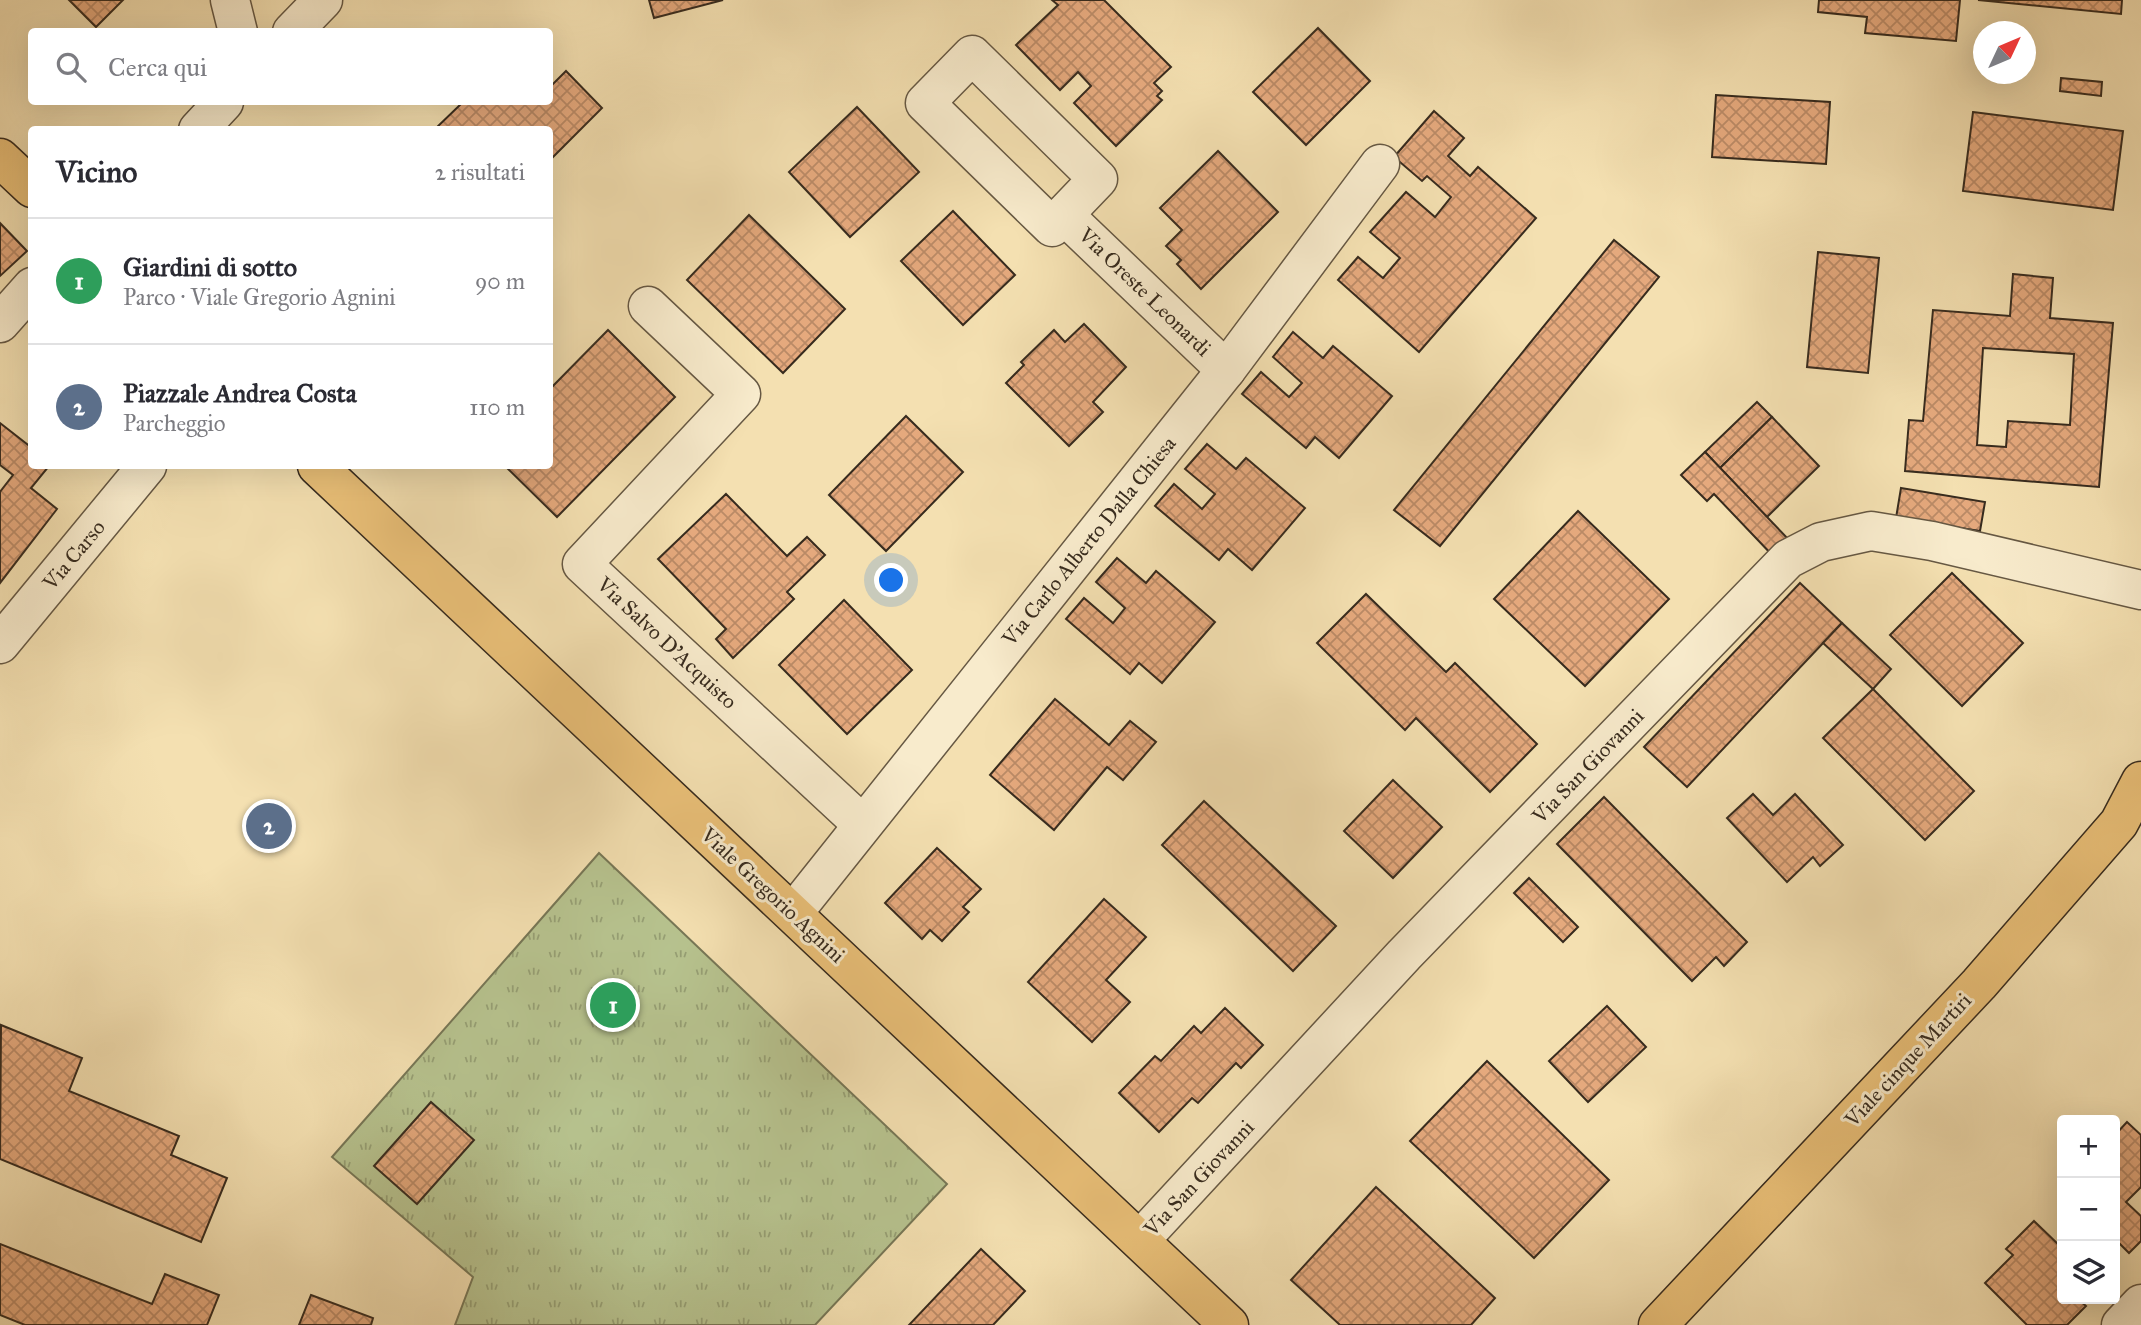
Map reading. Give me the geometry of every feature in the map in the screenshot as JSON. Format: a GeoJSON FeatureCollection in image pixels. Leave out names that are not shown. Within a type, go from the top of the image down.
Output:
{"type":"FeatureCollection","features":[{"type":"Feature","properties":{"kind":"main road"},"geometry":{"type":"LineString","coordinates":[[0,158],[28,184]]}},
{"type":"Feature","properties":{"kind":"main road","name":"Viale Gregorio Agnini"},"geometry":{"type":"LineString","coordinates":[[320,469],[1229,1325]]}},
{"type":"Feature","properties":{"kind":"main road","name":"Viale cinque Martiri"},"geometry":{"type":"LineString","coordinates":[[1658,1325],[2130,822],[2141,782]]}},
{"type":"Feature","properties":{"kind":"street"},"geometry":{"type":"LineString","coordinates":[[230,0],[237,28]]}},
{"type":"Feature","properties":{"kind":"street"},"geometry":{"type":"LineString","coordinates":[[296,28],[323,0]]}},
{"type":"Feature","properties":{"kind":"street","name":"Via Oreste Leonardi"},"geometry":{"type":"LineString","coordinates":[[972,55],[1098,180],[1064,215],[1052,227],[925,103],[972,55]]}},
{"type":"Feature","properties":{"kind":"street"},"geometry":{"type":"LineString","coordinates":[[202,126],[221,105]]}},
{"type":"Feature","properties":{"kind":"street","name":"Via Carlo Alberto Dalla Chiesa"},"geometry":{"type":"LineString","coordinates":[[793,914],[1226,370],[1380,163]]}},
{"type":"Feature","properties":{"kind":"street","name":"Via Oreste Leonardi"},"geometry":{"type":"LineString","coordinates":[[1064,215],[1226,370]]}},
{"type":"Feature","properties":{"kind":"street"},"geometry":{"type":"LineString","coordinates":[[0,323],[28,292]]}},
{"type":"Feature","properties":{"kind":"street","name":"Via Salvo D'Acquisto"},"geometry":{"type":"LineString","coordinates":[[649,306],[741,394],[582,564],[862,824]]}},
{"type":"Feature","properties":{"kind":"street","name":"Via Carso"},"geometry":{"type":"LineString","coordinates":[[0,644],[145,469]]}},
{"type":"Feature","properties":{"kind":"street","name":"Via San Giovanni"},"geometry":{"type":"LineString","coordinates":[[1140,1240],[1404,955],[1788,559],[1821,542],[1871,531],[1931,541],[2141,590]]}},
{"type":"Feature","properties":{"kind":"street"},"geometry":{"type":"LineString","coordinates":[[2121,1325],[2141,1304]]}},
{"type":"Feature","properties":{"kind":"green space"},"geometry":{"type":"Polygon","coordinates":[[[599,853],[947,1184],[815,1325],[455,1325],[473,1277],[332,1157],[599,853]]]}},
{"type":"Feature","properties":{"kind":"building"},"geometry":{"type":"Polygon","coordinates":[[[69,0],[123,0],[96,27],[69,0]]]}},
{"type":"Feature","properties":{"kind":"building"},"geometry":{"type":"Polygon","coordinates":[[[649,0],[723,0],[654,18],[649,0]]]}},
{"type":"Feature","properties":{"kind":"building"},"geometry":{"type":"Polygon","coordinates":[[[1052,0],[1104,0],[1171,67],[1154,83],[1162,91],[1157,96],[1162,100],[1116,146],[1074,103],[1091,86],[1078,72],[1060,90],[1016,45],[1058,5],[1052,0]]]}},
{"type":"Feature","properties":{"kind":"building"},"geometry":{"type":"Polygon","coordinates":[[[1819,0],[1960,0],[1956,41],[1865,33],[1867,17],[1818,12],[1819,0]]]}},
{"type":"Feature","properties":{"kind":"building"},"geometry":{"type":"Polygon","coordinates":[[[1978,0],[2122,0],[2121,14],[1978,0]]]}},
{"type":"Feature","properties":{"kind":"building"},"geometry":{"type":"Polygon","coordinates":[[[1318,28],[1370,81],[1306,145],[1253,92],[1318,28]]]}},
{"type":"Feature","properties":{"kind":"building"},"geometry":{"type":"Polygon","coordinates":[[[566,71],[602,108],[553,157],[553,126],[438,126],[460,105],[553,105],[553,84],[566,71]]]}},
{"type":"Feature","properties":{"kind":"building"},"geometry":{"type":"Polygon","coordinates":[[[2061,78],[2102,82],[2101,96],[2060,91],[2061,78]]]}},
{"type":"Feature","properties":{"kind":"building"},"geometry":{"type":"Polygon","coordinates":[[[1716,95],[1830,102],[1826,164],[1712,157],[1716,95]]]}},
{"type":"Feature","properties":{"kind":"building"},"geometry":{"type":"Polygon","coordinates":[[[857,107],[919,172],[850,237],[789,172],[857,107]]]}},
{"type":"Feature","properties":{"kind":"building"},"geometry":{"type":"Polygon","coordinates":[[[1434,111],[1464,138],[1448,156],[1470,176],[1478,167],[1536,218],[1419,352],[1338,280],[1358,257],[1383,278],[1400,258],[1370,232],[1406,192],[1435,217],[1451,197],[1427,176],[1422,181],[1394,157],[1434,111]]]}},
{"type":"Feature","properties":{"kind":"building"},"geometry":{"type":"Polygon","coordinates":[[[1973,112],[2123,131],[2113,210],[1963,191],[1973,112]]]}},
{"type":"Feature","properties":{"kind":"building"},"geometry":{"type":"Polygon","coordinates":[[[1218,151],[1278,212],[1201,289],[1177,264],[1181,260],[1166,246],[1182,230],[1160,208],[1218,151]]]}},
{"type":"Feature","properties":{"kind":"building"},"geometry":{"type":"Polygon","coordinates":[[[953,211],[1015,275],[963,325],[901,261],[953,211]]]}},
{"type":"Feature","properties":{"kind":"building"},"geometry":{"type":"Polygon","coordinates":[[[749,215],[845,309],[783,373],[687,280],[749,215]]]}},
{"type":"Feature","properties":{"kind":"building"},"geometry":{"type":"Polygon","coordinates":[[[0,223],[27,251],[0,276],[0,223]]]}},
{"type":"Feature","properties":{"kind":"building"},"geometry":{"type":"Polygon","coordinates":[[[1614,240],[1659,277],[1440,546],[1394,510],[1614,240]]]}},
{"type":"Feature","properties":{"kind":"building"},"geometry":{"type":"Polygon","coordinates":[[[1818,252],[1879,258],[1868,373],[1807,367],[1818,252]]]}},
{"type":"Feature","properties":{"kind":"building"},"geometry":{"type":"Polygon","coordinates":[[[2013,274],[2053,278],[2050,318],[2113,323],[2099,487],[1905,471],[1909,420],[1923,421],[1933,310],[2010,316],[2013,274]],[[1983,348],[1977,445],[2006,447],[2008,421],[2070,425],[2074,354],[1983,348]]]}},
{"type":"Feature","properties":{"kind":"building"},"geometry":{"type":"Polygon","coordinates":[[[1084,324],[1126,367],[1093,402],[1103,412],[1069,446],[1006,383],[1024,365],[1021,362],[1054,330],[1065,342],[1084,324]]]}},
{"type":"Feature","properties":{"kind":"building"},"geometry":{"type":"Polygon","coordinates":[[[608,330],[675,397],[557,517],[508,469],[553,469],[553,386],[608,330]]]}},
{"type":"Feature","properties":{"kind":"building"},"geometry":{"type":"Polygon","coordinates":[[[1293,332],[1323,358],[1333,346],[1392,396],[1339,458],[1315,437],[1306,448],[1242,394],[1261,372],[1289,397],[1302,383],[1273,357],[1293,332]]]}},
{"type":"Feature","properties":{"kind":"building"},"geometry":{"type":"Polygon","coordinates":[[[1757,402],[1772,417],[1720,468],[1705,452],[1757,402]]]}},
{"type":"Feature","properties":{"kind":"building"},"geometry":{"type":"Polygon","coordinates":[[[906,416],[963,472],[886,551],[829,495],[906,416]]]}},
{"type":"Feature","properties":{"kind":"building"},"geometry":{"type":"Polygon","coordinates":[[[1772,417],[1819,466],[1767,517],[1720,468],[1772,417]]]}},
{"type":"Feature","properties":{"kind":"building"},"geometry":{"type":"Polygon","coordinates":[[[0,423],[28,445],[28,469],[47,469],[31,488],[57,509],[0,583],[0,492],[13,475],[0,465],[0,423]]]}},
{"type":"Feature","properties":{"kind":"building"},"geometry":{"type":"Polygon","coordinates":[[[1207,444],[1236,469],[1246,458],[1305,508],[1252,570],[1228,549],[1219,560],[1155,506],[1174,484],[1202,509],[1215,494],[1185,469],[1207,444]]]}},
{"type":"Feature","properties":{"kind":"building"},"geometry":{"type":"Polygon","coordinates":[[[1705,452],[1790,541],[1774,557],[1714,494],[1707,501],[1681,475],[1705,452]]]}},
{"type":"Feature","properties":{"kind":"building"},"geometry":{"type":"Polygon","coordinates":[[[1901,488],[1985,502],[1980,531],[1896,518],[1901,488]]]}},
{"type":"Feature","properties":{"kind":"building"},"geometry":{"type":"Polygon","coordinates":[[[726,494],[787,556],[807,537],[825,555],[787,592],[794,599],[733,658],[716,639],[726,629],[658,559],[726,494]]]}},
{"type":"Feature","properties":{"kind":"building"},"geometry":{"type":"Polygon","coordinates":[[[1578,511],[1669,599],[1585,686],[1494,599],[1578,511]]]}},
{"type":"Feature","properties":{"kind":"building"},"geometry":{"type":"Polygon","coordinates":[[[1117,558],[1146,583],[1156,571],[1215,622],[1162,683],[1139,663],[1130,674],[1066,619],[1084,598],[1113,623],[1125,608],[1096,582],[1117,558]]]}},
{"type":"Feature","properties":{"kind":"building"},"geometry":{"type":"Polygon","coordinates":[[[1952,573],[2023,643],[1962,706],[1890,635],[1952,573]]]}},
{"type":"Feature","properties":{"kind":"building"},"geometry":{"type":"Polygon","coordinates":[[[1800,583],[1842,623],[1687,787],[1644,747],[1800,583]]]}},
{"type":"Feature","properties":{"kind":"building"},"geometry":{"type":"Polygon","coordinates":[[[1366,594],[1446,672],[1455,663],[1537,744],[1490,792],[1416,718],[1405,730],[1317,643],[1366,594]]]}},
{"type":"Feature","properties":{"kind":"building"},"geometry":{"type":"Polygon","coordinates":[[[844,600],[912,670],[847,734],[779,665],[844,600]]]}},
{"type":"Feature","properties":{"kind":"building"},"geometry":{"type":"Polygon","coordinates":[[[1842,623],[1891,669],[1873,689],[1823,643],[1842,623]]]}},
{"type":"Feature","properties":{"kind":"building"},"geometry":{"type":"Polygon","coordinates":[[[1873,689],[1974,791],[1925,840],[1823,738],[1873,689]]]}},
{"type":"Feature","properties":{"kind":"building"},"geometry":{"type":"Polygon","coordinates":[[[1055,699],[1109,745],[1130,721],[1156,742],[1123,780],[1107,767],[1054,830],[990,775],[1055,699]]]}},
{"type":"Feature","properties":{"kind":"building"},"geometry":{"type":"Polygon","coordinates":[[[1393,780],[1442,827],[1393,878],[1344,831],[1393,780]]]}},
{"type":"Feature","properties":{"kind":"building"},"geometry":{"type":"Polygon","coordinates":[[[1753,794],[1773,815],[1795,794],[1843,845],[1820,866],[1813,857],[1787,882],[1727,818],[1753,794]]]}},
{"type":"Feature","properties":{"kind":"building"},"geometry":{"type":"Polygon","coordinates":[[[1604,797],[1747,942],[1724,966],[1716,957],[1692,981],[1557,844],[1604,797]]]}},
{"type":"Feature","properties":{"kind":"building"},"geometry":{"type":"Polygon","coordinates":[[[1204,801],[1336,926],[1293,971],[1162,845],[1204,801]]]}},
{"type":"Feature","properties":{"kind":"building"},"geometry":{"type":"Polygon","coordinates":[[[937,848],[981,889],[963,907],[969,912],[942,941],[930,930],[922,939],[885,903],[937,848]]]}},
{"type":"Feature","properties":{"kind":"building"},"geometry":{"type":"Polygon","coordinates":[[[1529,878],[1578,927],[1563,942],[1514,893],[1529,878]]]}},
{"type":"Feature","properties":{"kind":"building"},"geometry":{"type":"Polygon","coordinates":[[[1104,899],[1146,937],[1106,980],[1130,1002],[1092,1042],[1028,982],[1104,899]]]}},
{"type":"Feature","properties":{"kind":"building"},"geometry":{"type":"Polygon","coordinates":[[[1607,1006],[1646,1047],[1588,1102],[1549,1061],[1607,1006]]]}},
{"type":"Feature","properties":{"kind":"building"},"geometry":{"type":"Polygon","coordinates":[[[1225,1008],[1263,1045],[1241,1068],[1236,1063],[1198,1103],[1192,1098],[1159,1132],[1119,1093],[1155,1056],[1161,1061],[1194,1026],[1201,1033],[1225,1008]]]}},
{"type":"Feature","properties":{"kind":"building"},"geometry":{"type":"Polygon","coordinates":[[[1,1025],[82,1058],[69,1091],[179,1136],[171,1155],[227,1178],[201,1242],[0,1159],[1,1025]]]}},
{"type":"Feature","properties":{"kind":"building"},"geometry":{"type":"Polygon","coordinates":[[[1487,1061],[1609,1180],[1534,1258],[1410,1141],[1487,1061]]]}},
{"type":"Feature","properties":{"kind":"building"},"geometry":{"type":"Polygon","coordinates":[[[431,1102],[474,1140],[417,1204],[374,1166],[431,1102]]]}},
{"type":"Feature","properties":{"kind":"building"},"geometry":{"type":"Polygon","coordinates":[[[2127,1122],[2141,1135],[2141,1187],[2126,1202],[2141,1216],[2141,1241],[2129,1253],[2120,1244],[2120,1130],[2127,1122]]]}},
{"type":"Feature","properties":{"kind":"building"},"geometry":{"type":"Polygon","coordinates":[[[1376,1187],[1495,1298],[1471,1325],[1340,1325],[1291,1280],[1376,1187]]]}},
{"type":"Feature","properties":{"kind":"building"},"geometry":{"type":"Polygon","coordinates":[[[2034,1221],[2057,1243],[2057,1304],[2086,1306],[2067,1325],[2027,1325],[1985,1283],[2013,1255],[2006,1249],[2034,1221]]]}},
{"type":"Feature","properties":{"kind":"building"},"geometry":{"type":"Polygon","coordinates":[[[0,1244],[152,1304],[165,1274],[219,1295],[207,1325],[25,1325],[0,1315],[0,1244]]]}},
{"type":"Feature","properties":{"kind":"building"},"geometry":{"type":"Polygon","coordinates":[[[981,1249],[1025,1291],[993,1325],[909,1325],[981,1249]]]}},
{"type":"Feature","properties":{"kind":"building"},"geometry":{"type":"Polygon","coordinates":[[[311,1295],[373,1318],[371,1325],[299,1325],[311,1295]]]}},
{"type":"Feature","properties":{"kind":"place","name":"Piazzale Andrea Costa"},"geometry":{"type":"Point","coordinates":[269,826]}},
{"type":"Feature","properties":{"kind":"place","name":"Giardini di sotto"},"geometry":{"type":"Point","coordinates":[613,1005]}}]}
